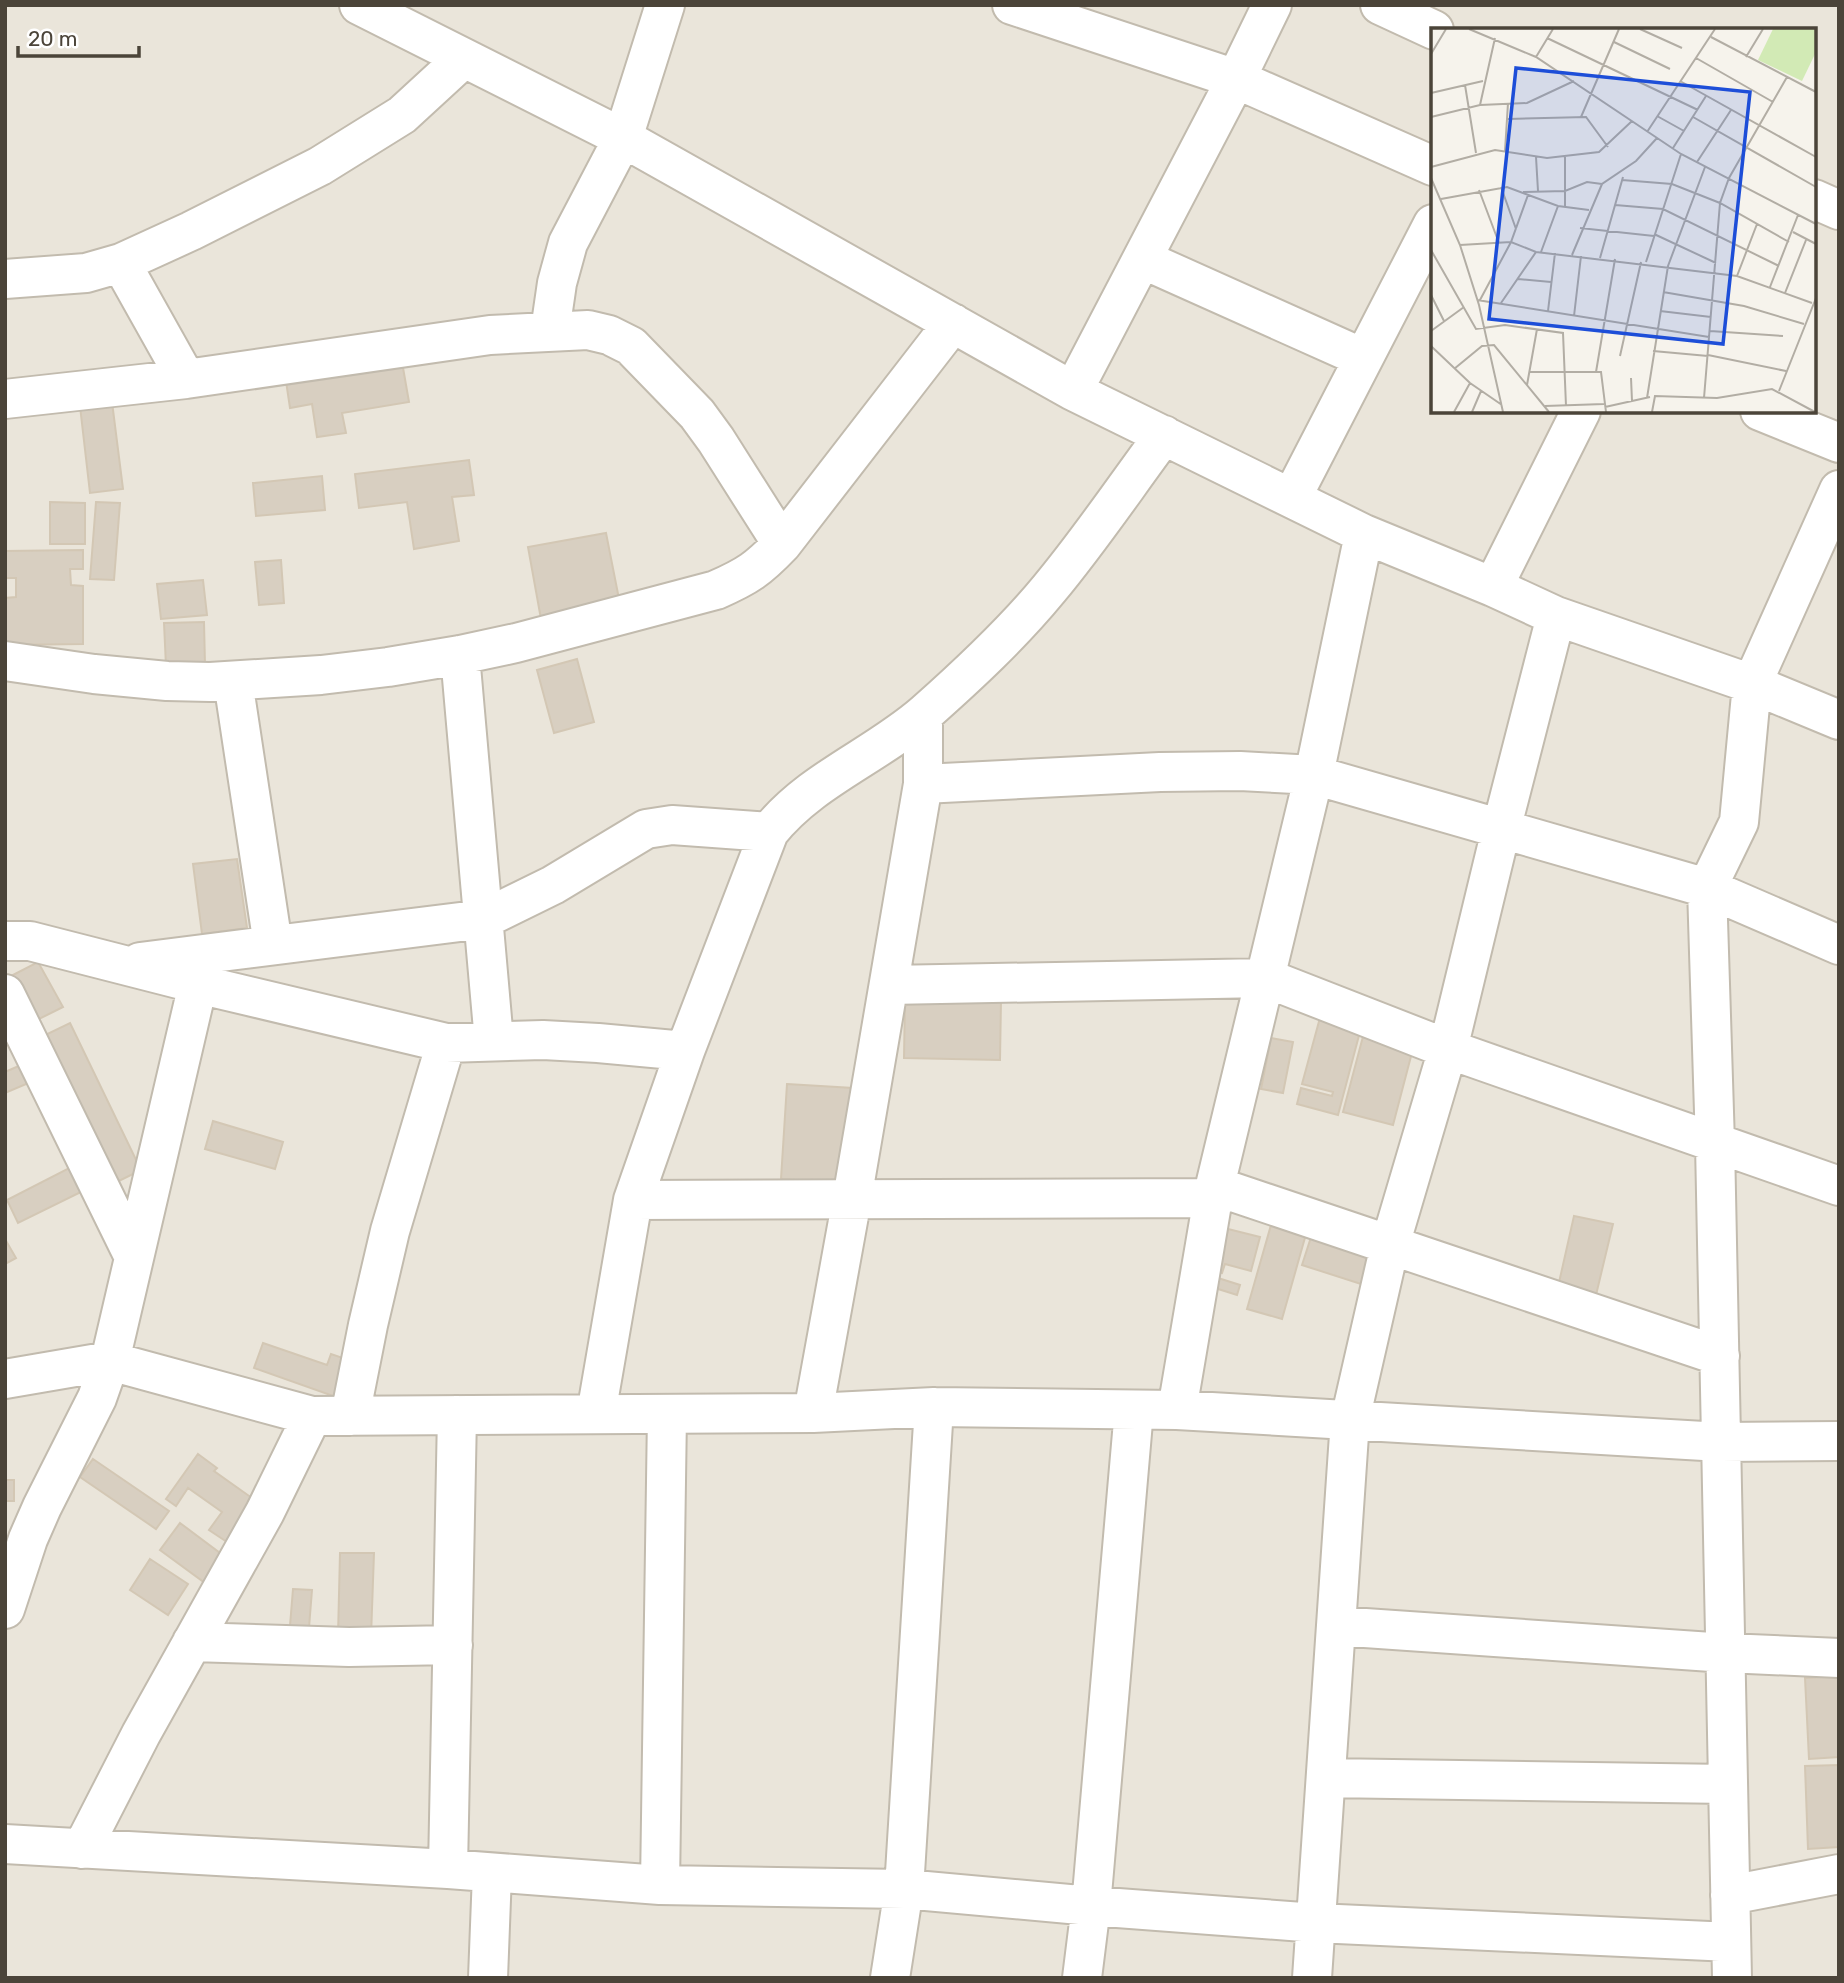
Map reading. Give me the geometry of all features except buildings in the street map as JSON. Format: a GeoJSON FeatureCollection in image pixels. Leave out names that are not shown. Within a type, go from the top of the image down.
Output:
{"type":"FeatureCollection","features":[{"type":"Feature","properties":{"kind":"street"},"geometry":{"type":"LineString","coordinates":[[359,5],[623,138],[1073,391],[1363,534],[1556,616],[1752,684],[1839,720]]}},
{"type":"Feature","properties":{"kind":"street"},"geometry":{"type":"LineString","coordinates":[[550,331],[557,283],[568,243],[623,138],[665,5]]}},
{"type":"Feature","properties":{"kind":"street"},"geometry":{"type":"LineString","coordinates":[[1012,5],[1236,79],[1431,165]]}},
{"type":"Feature","properties":{"kind":"street"},"geometry":{"type":"LineString","coordinates":[[1073,391],[1272,5]]}},
{"type":"Feature","properties":{"kind":"street"},"geometry":{"type":"LineString","coordinates":[[1380,5],[1431,29]]}},
{"type":"Feature","properties":{"kind":"street"},"geometry":{"type":"LineString","coordinates":[[5,279],[86,273],[121,263],[191,232],[320,166],[402,115],[464,58]]}},
{"type":"Feature","properties":{"kind":"street"},"geometry":{"type":"LineString","coordinates":[[1816,200],[1839,210]]}},
{"type":"Feature","properties":{"kind":"street"},"geometry":{"type":"LineString","coordinates":[[1292,498],[1363,358],[1430,238]]}},
{"type":"Feature","properties":{"kind":"street"},"geometry":{"type":"LineString","coordinates":[[1142,259],[1363,358]]}},
{"type":"Feature","properties":{"kind":"street"},"geometry":{"type":"LineString","coordinates":[[121,263],[186,379]]}},
{"type":"Feature","properties":{"kind":"street"},"geometry":{"type":"LineString","coordinates":[[5,661],[167,681],[233,681],[335,673],[460,655],[528,640],[716,590],[741,580],[759,568],[782,544],[953,323]]}},
{"type":"Feature","properties":{"kind":"street"},"geometry":{"type":"LineString","coordinates":[[5,399],[186,379],[489,334],[588,330],[608,335],[631,346],[697,414],[782,544]]}},
{"type":"Feature","properties":{"kind":"street"},"geometry":{"type":"LineString","coordinates":[[1493,587],[1580,413]]}},
{"type":"Feature","properties":{"kind":"street"},"geometry":{"type":"LineString","coordinates":[[1765,413],[1839,443]]}},
{"type":"Feature","properties":{"kind":"street"},"geometry":{"type":"LineString","coordinates":[[597,1414],[634,1200],[685,1051],[769,832],[802,797],[923,715],[1012,632],[1051,587],[1164,435]]}},
{"type":"Feature","properties":{"kind":"street"},"geometry":{"type":"LineString","coordinates":[[5,1844],[448,1869],[660,1885],[904,1889],[1732,1960],[1707,888],[1739,822],[1752,684],[1839,490]]}},
{"type":"Feature","properties":{"kind":"street"},"geometry":{"type":"LineString","coordinates":[[1177,1410],[1214,1192],[1314,775],[1363,534]]}},
{"type":"Feature","properties":{"kind":"street"},"geometry":{"type":"LineString","coordinates":[[1312,1978],[1350,1420],[1390,1245],[1448,1049],[1556,616]]}},
{"type":"Feature","properties":{"kind":"street"},"geometry":{"type":"LineString","coordinates":[[460,655],[495,1041]]}},
{"type":"Feature","properties":{"kind":"street"},"geometry":{"type":"LineString","coordinates":[[233,681],[273,945]]}},
{"type":"Feature","properties":{"kind":"street"},"geometry":{"type":"LineString","coordinates":[[813,1413],[923,784],[923,715]]}},
{"type":"Feature","properties":{"kind":"street"},"geometry":{"type":"LineString","coordinates":[[923,784],[1160,772],[1240,771],[1314,775],[1707,888],[1839,944]]}},
{"type":"Feature","properties":{"kind":"street"},"geometry":{"type":"LineString","coordinates":[[120,964],[484,919],[553,885],[646,829],[673,825],[769,832]]}},
{"type":"Feature","properties":{"kind":"street"},"geometry":{"type":"LineString","coordinates":[[5,942],[30,940],[198,984],[446,1043],[598,1043],[685,1051]]}},
{"type":"Feature","properties":{"kind":"street"},"geometry":{"type":"LineString","coordinates":[[889,985],[1266,978],[1448,1049],[1839,1186]]}},
{"type":"Feature","properties":{"kind":"street"},"geometry":{"type":"LineString","coordinates":[[5,1609],[42,1507],[97,1398],[110,1362],[198,984]]}},
{"type":"Feature","properties":{"kind":"street"},"geometry":{"type":"LineString","coordinates":[[5,994],[134,1257]]}},
{"type":"Feature","properties":{"kind":"street"},"geometry":{"type":"LineString","coordinates":[[350,1416],[390,1231],[446,1043]]}},
{"type":"Feature","properties":{"kind":"street"},"geometry":{"type":"LineString","coordinates":[[634,1200],[1214,1192],[1390,1245],[1720,1356]]}},
{"type":"Feature","properties":{"kind":"street"},"geometry":{"type":"LineString","coordinates":[[8,1372],[110,1362],[312,1416],[813,1413],[934,1407],[1177,1410],[1721,1442],[1839,1441]]}},
{"type":"Feature","properties":{"kind":"street"},"geometry":{"type":"LineString","coordinates":[[890,1978],[904,1889],[934,1407]]}},
{"type":"Feature","properties":{"kind":"street"},"geometry":{"type":"LineString","coordinates":[[1082,1978],[1091,1906],[1134,1410]]}},
{"type":"Feature","properties":{"kind":"street"},"geometry":{"type":"LineString","coordinates":[[660,1885],[667,1414]]}},
{"type":"Feature","properties":{"kind":"street"},"geometry":{"type":"LineString","coordinates":[[448,1869],[457,1415]]}},
{"type":"Feature","properties":{"kind":"street"},"geometry":{"type":"LineString","coordinates":[[82,1849],[141,1734],[265,1512],[312,1416]]}},
{"type":"Feature","properties":{"kind":"street"},"geometry":{"type":"LineString","coordinates":[[1336,1626],[1726,1653],[1839,1658]]}},
{"type":"Feature","properties":{"kind":"street"},"geometry":{"type":"LineString","coordinates":[[192,1642],[349,1647],[453,1644]]}},
{"type":"Feature","properties":{"kind":"street"},"geometry":{"type":"LineString","coordinates":[[1326,1778],[1728,1784]]}},
{"type":"Feature","properties":{"kind":"street"},"geometry":{"type":"LineString","coordinates":[[488,1978],[492,1873]]}},
{"type":"Feature","properties":{"kind":"street"},"geometry":{"type":"LineString","coordinates":[[1730,1895],[1839,1874]]}},
{"type":"Feature","properties":{"kind":"shaded area"},"geometry":{"type":"Polygon","coordinates":[[[5,5],[1839,5],[1839,1978],[5,1978],[5,5]]]}}]}
